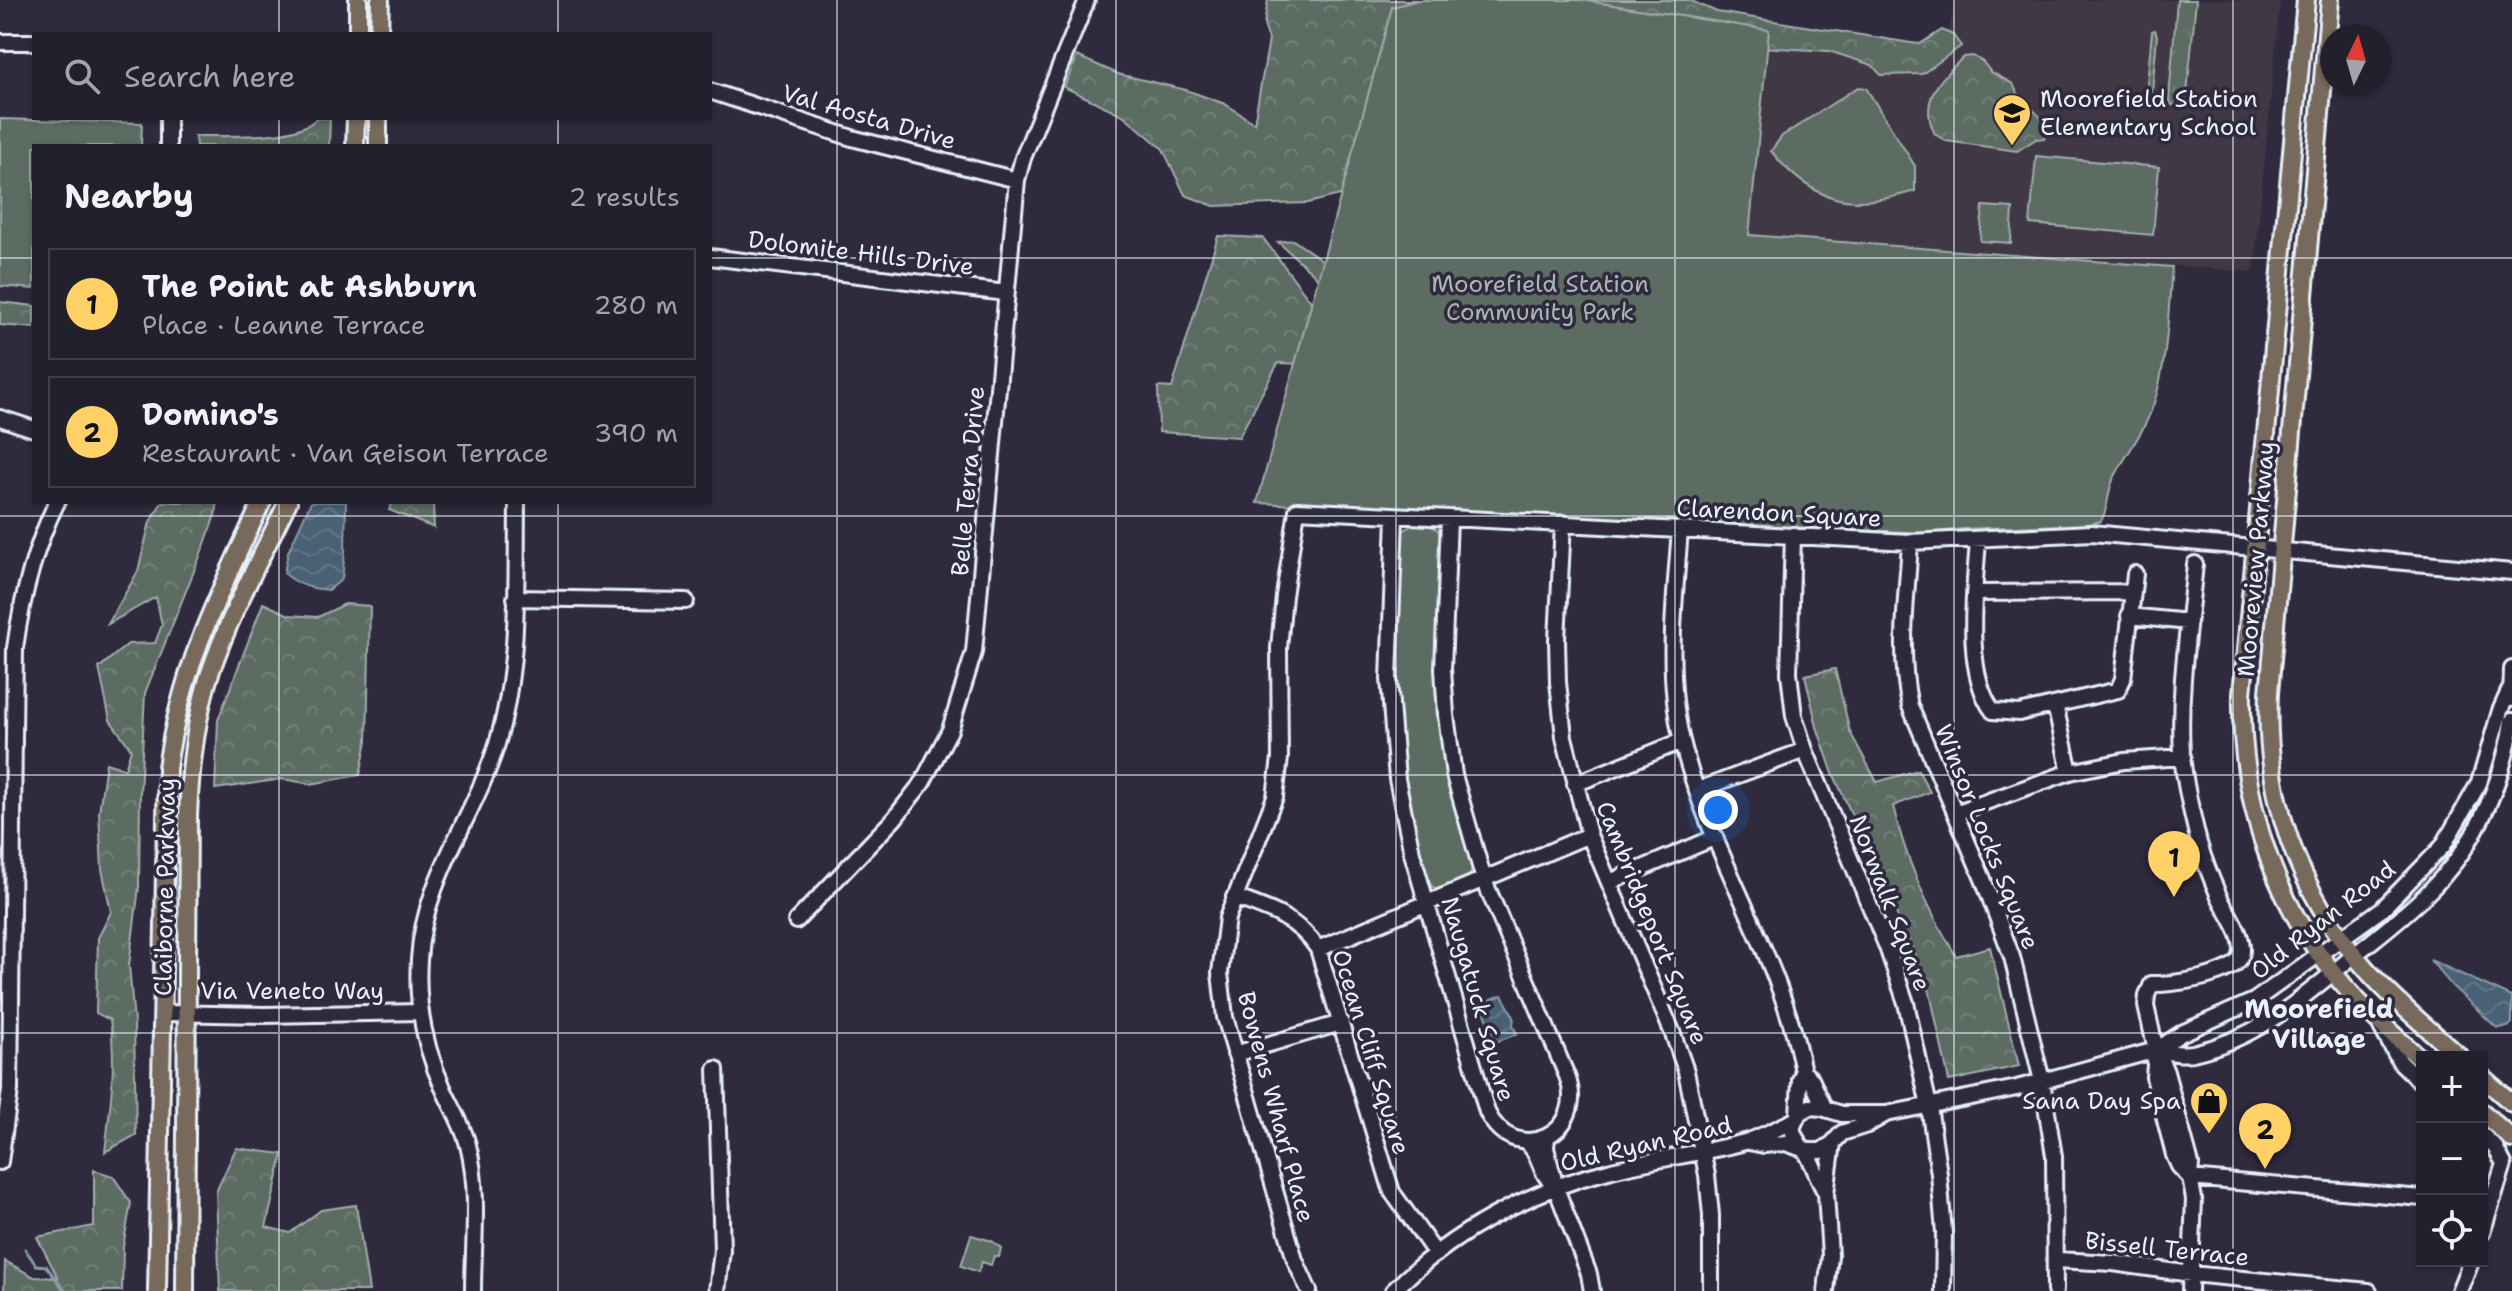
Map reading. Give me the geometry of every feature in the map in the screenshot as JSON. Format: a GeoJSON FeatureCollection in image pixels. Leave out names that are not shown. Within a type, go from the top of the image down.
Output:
{"type":"FeatureCollection","features":[{"type":"Feature","properties":{"kind":"main road"},"geometry":{"type":"LineString","coordinates":[[358,0],[358,32]]}},
{"type":"Feature","properties":{"kind":"main road"},"geometry":{"type":"LineString","coordinates":[[379,32],[380,0]]}},
{"type":"Feature","properties":{"kind":"main road","name":"Mooreview Parkway"},"geometry":{"type":"LineString","coordinates":[[2306,0],[2242,694],[2244,767],[2260,836],[2272,873],[2289,906],[2335,973],[2377,1020],[2416,1055]]}},
{"type":"Feature","properties":{"kind":"main road","name":"Mooreview Parkway"},"geometry":{"type":"LineString","coordinates":[[2330,0],[2267,725],[2275,796],[2309,889],[2341,938],[2378,982],[2453,1051]]}},
{"type":"Feature","properties":{"kind":"main road"},"geometry":{"type":"LineString","coordinates":[[355,144],[356,120]]}},
{"type":"Feature","properties":{"kind":"main road"},"geometry":{"type":"LineString","coordinates":[[378,120],[378,144]]}},
{"type":"Feature","properties":{"kind":"main road","name":"Claiborne Parkway"},"geometry":{"type":"LineString","coordinates":[[157,1291],[166,795],[171,737],[197,644],[261,504]]}},
{"type":"Feature","properties":{"kind":"main road","name":"Claiborne Parkway"},"geometry":{"type":"LineString","coordinates":[[185,1291],[188,816],[197,723],[224,638],[287,504]]}},
{"type":"Feature","properties":{"kind":"main road"},"geometry":{"type":"LineString","coordinates":[[2488,1082],[2512,1103]]}},
{"type":"Feature","properties":{"kind":"main road"},"geometry":{"type":"LineString","coordinates":[[2488,1117],[2512,1139]]}},
{"type":"Feature","properties":{"kind":"street","name":"Belle Terra Drive"},"geometry":{"type":"LineString","coordinates":[[796,921],[894,819],[922,783],[961,702],[974,652],[1017,180],[1087,0]]}},
{"type":"Feature","properties":{"kind":"street"},"geometry":{"type":"LineString","coordinates":[[0,42],[32,42]]}},
{"type":"Feature","properties":{"kind":"street","name":"Val Aosta Drive"},"geometry":{"type":"LineString","coordinates":[[712,92],[852,138],[1017,180]]}},
{"type":"Feature","properties":{"kind":"street"},"geometry":{"type":"LineString","coordinates":[[168,120],[168,144]]}},
{"type":"Feature","properties":{"kind":"street","name":"Dolomite Hills Drive"},"geometry":{"type":"LineString","coordinates":[[712,257],[1006,293]]}},
{"type":"Feature","properties":{"kind":"street"},"geometry":{"type":"LineString","coordinates":[[0,418],[32,428]]}},
{"type":"Feature","properties":{"kind":"street"},"geometry":{"type":"LineString","coordinates":[[0,1162],[10,1090],[7,713],[19,614],[38,546],[56,504]]}},
{"type":"Feature","properties":{"kind":"street"},"geometry":{"type":"LineString","coordinates":[[473,1291],[470,1154],[461,1123],[434,1067],[421,1012],[419,958],[426,913],[445,861],[473,807],[497,741],[512,670],[517,504]]}},
{"type":"Feature","properties":{"kind":"street","name":"Clarendon Square"},"geometry":{"type":"LineString","coordinates":[[1297,510],[1910,542],[2092,533],[2512,572]]}},
{"type":"Feature","properties":{"kind":"street","name":"Bowens Wharf Place"},"geometry":{"type":"LineString","coordinates":[[1297,510],[1279,648],[1280,758],[1276,789],[1270,813],[1234,897],[1223,937],[1220,973],[1223,1006],[1235,1054],[1295,1260],[1309,1291]]}},
{"type":"Feature","properties":{"kind":"street","name":"Naugatuck Square"},"geometry":{"type":"LineString","coordinates":[[1395,516],[1389,679],[1393,749],[1410,841],[1487,1112],[1493,1125],[1505,1135],[1525,1141]]}},
{"type":"Feature","properties":{"kind":"street","name":"Naugatuck Square"},"geometry":{"type":"LineString","coordinates":[[1449,519],[1443,652],[1446,715],[1454,775],[1484,880],[1570,1084],[1571,1109],[1559,1128],[1547,1137]]}},
{"type":"Feature","properties":{"kind":"street","name":"Cambridgeport Square"},"geometry":{"type":"LineString","coordinates":[[1563,523],[1558,682],[1564,737],[1589,835],[1680,1054],[1702,1151],[1711,1215],[1711,1291]]}},
{"type":"Feature","properties":{"kind":"street"},"geometry":{"type":"LineString","coordinates":[[1680,529],[1673,639],[1674,688],[1682,741],[1716,837],[1786,1005],[1803,1072],[1811,1079],[1837,1122],[1826,1193],[1830,1256],[1826,1291]]}},
{"type":"Feature","properties":{"kind":"street","name":"Norwalk Square"},"geometry":{"type":"LineString","coordinates":[[1793,535],[1789,673],[1794,716],[1898,977],[1914,1034],[1929,1106],[1942,1209],[1943,1291]]}},
{"type":"Feature","properties":{"kind":"street"},"geometry":{"type":"LineString","coordinates":[[1978,540],[1973,649],[1984,700],[1993,711],[2019,713],[2118,690],[2123,679],[2135,574]]}},
{"type":"Feature","properties":{"kind":"street","name":"Winsor Locks Square"},"geometry":{"type":"LineString","coordinates":[[1910,542],[1904,646],[1910,706],[1983,879],[2012,957],[2042,1081],[2054,1156],[2055,1291]]}},
{"type":"Feature","properties":{"kind":"street"},"geometry":{"type":"LineString","coordinates":[[2190,1291],[2194,1199],[2190,1178],[2174,1155],[2154,1077],[2156,1050],[2146,1006],[2147,995],[2152,984],[2172,985],[2229,969],[2237,964],[2243,953],[2200,844],[2183,757],[2183,694],[2195,564]]}},
{"type":"Feature","properties":{"kind":"street"},"geometry":{"type":"LineString","coordinates":[[1976,593],[2132,592]]}},
{"type":"Feature","properties":{"kind":"street"},"geometry":{"type":"LineString","coordinates":[[515,598],[686,601]]}},
{"type":"Feature","properties":{"kind":"street"},"geometry":{"type":"LineString","coordinates":[[2129,616],[2189,622]]}},
{"type":"Feature","properties":{"kind":"street","name":"Old Ryan Road"},"geometry":{"type":"LineString","coordinates":[[1393,1291],[1436,1254],[1503,1211],[1556,1188],[1611,1170],[1749,1142],[1810,1107],[1848,1114],[1886,1114],[2017,1088],[2156,1050],[2182,1033],[2254,1001],[2382,909],[2443,846],[2479,783],[2511,682]]}},
{"type":"Feature","properties":{"kind":"street","name":"Old Ryan Road"},"geometry":{"type":"LineString","coordinates":[[2511,682],[2512,707]]}},
{"type":"Feature","properties":{"kind":"street"},"geometry":{"type":"LineString","coordinates":[[2055,705],[2070,772]]}},
{"type":"Feature","properties":{"kind":"street","name":"Old Ryan Road"},"geometry":{"type":"LineString","coordinates":[[2156,1050],[2190,1054],[2240,1037],[2274,1020],[2424,898],[2453,865],[2484,813],[2508,751],[2512,721]]}},
{"type":"Feature","properties":{"kind":"street"},"geometry":{"type":"LineString","coordinates":[[1575,784],[1682,741]]}},
{"type":"Feature","properties":{"kind":"street"},"geometry":{"type":"LineString","coordinates":[[1698,790],[1805,750]]}},
{"type":"Feature","properties":{"kind":"street"},"geometry":{"type":"LineString","coordinates":[[1955,813],[2070,772],[2124,761],[2183,757]]}},
{"type":"Feature","properties":{"kind":"street"},"geometry":{"type":"LineString","coordinates":[[1318,949],[1589,835]]}},
{"type":"Feature","properties":{"kind":"street"},"geometry":{"type":"LineString","coordinates":[[1610,882],[1716,837]]}},
{"type":"Feature","properties":{"kind":"street","name":"Ocean Cliff Square"},"geometry":{"type":"LineString","coordinates":[[1234,897],[1289,920],[1309,935],[1318,949],[1392,1192],[1436,1254]]}},
{"type":"Feature","properties":{"kind":"street","name":"Via Veneto Way"},"geometry":{"type":"LineString","coordinates":[[164,1013],[421,1012]]}},
{"type":"Feature","properties":{"kind":"street"},"geometry":{"type":"LineString","coordinates":[[2377,1020],[2400,1062],[2416,1077]]}},
{"type":"Feature","properties":{"kind":"street"},"geometry":{"type":"LineString","coordinates":[[1235,1054],[1341,1023]]}},
{"type":"Feature","properties":{"kind":"street"},"geometry":{"type":"LineString","coordinates":[[716,1069],[722,1250],[717,1291]]}},
{"type":"Feature","properties":{"kind":"street"},"geometry":{"type":"LineString","coordinates":[[1803,1072],[1793,1133],[1813,1163],[1826,1193]]}},
{"type":"Feature","properties":{"kind":"street","name":"Old Ryan Road"},"geometry":{"type":"LineString","coordinates":[[1749,1142],[1764,1145],[1786,1143],[1821,1151],[1842,1133],[1867,1125],[1886,1114]]}},
{"type":"Feature","properties":{"kind":"street"},"geometry":{"type":"LineString","coordinates":[[1525,1141],[1547,1137],[1546,1148],[1556,1188],[1589,1274],[1592,1291]]}},
{"type":"Feature","properties":{"kind":"street"},"geometry":{"type":"LineString","coordinates":[[1525,1141],[1533,1147],[1544,1177],[1556,1188]]}},
{"type":"Feature","properties":{"kind":"street"},"geometry":{"type":"LineString","coordinates":[[2488,1141],[2502,1156],[2504,1164],[2488,1202]]}},
{"type":"Feature","properties":{"kind":"street"},"geometry":{"type":"LineString","coordinates":[[2190,1178],[2416,1197]]}},
{"type":"Feature","properties":{"kind":"street","name":"Bissell Terrace"},"geometry":{"type":"LineString","coordinates":[[2057,1260],[2113,1263],[2191,1274],[2369,1291]]}},
{"type":"Feature","properties":{"kind":"street"},"geometry":{"type":"LineString","coordinates":[[2459,1291],[2469,1267]]}},
{"type":"Feature","properties":{"kind":"shaded area","name":"Moorefield Station Elementary School"},"geometry":{"type":"Polygon","coordinates":[[[1955,0],[2280,0],[2254,272],[1749,235],[1769,30],[1943,58],[1955,0]]]}},
{"type":"Feature","properties":{"kind":"green space"},"geometry":{"type":"Polygon","coordinates":[[[1268,0],[1418,0],[1392,8],[1344,194],[1308,203],[1214,206],[1185,195],[1163,149],[1123,115],[1064,87],[1077,56],[1118,74],[1186,90],[1225,104],[1254,123],[1269,40],[1264,25],[1268,0]]]}},
{"type":"Feature","properties":{"kind":"green space","name":"Moorefield Station Community Park"},"geometry":{"type":"Polygon","coordinates":[[[1418,0],[1582,0],[1769,30],[1749,235],[2172,267],[2159,387],[2146,423],[2113,480],[2101,521],[1928,533],[1257,503],[1392,7],[1418,0]]]}},
{"type":"Feature","properties":{"kind":"green space"},"geometry":{"type":"Polygon","coordinates":[[[1584,0],[1689,0],[1717,12],[1920,44],[1942,30],[1953,35],[1961,46],[1922,74],[1881,75],[1872,65],[1829,51],[1760,47],[1595,17],[1584,0]]]}},
{"type":"Feature","properties":{"kind":"green space"},"geometry":{"type":"Polygon","coordinates":[[[2177,0],[2196,0],[2187,94],[2182,103],[2172,105],[2169,98],[2177,0]]]}},
{"type":"Feature","properties":{"kind":"green space"},"geometry":{"type":"Polygon","coordinates":[[[2155,30],[2152,93],[2146,101],[2140,102],[2134,97],[2136,94],[2146,95],[2152,31],[2155,30]]]}},
{"type":"Feature","properties":{"kind":"green space"},"geometry":{"type":"Polygon","coordinates":[[[1973,56],[1991,72],[2013,84],[2020,97],[2045,124],[2049,131],[2044,138],[2036,139],[2017,151],[1946,141],[1935,134],[1929,111],[1934,91],[1964,57],[1973,56]]]}},
{"type":"Feature","properties":{"kind":"green space"},"geometry":{"type":"Polygon","coordinates":[[[1858,87],[1866,88],[1915,166],[1915,191],[1871,200],[1835,198],[1802,182],[1771,151],[1782,136],[1858,87]]]}},
{"type":"Feature","properties":{"kind":"green space"},"geometry":{"type":"Polygon","coordinates":[[[0,119],[142,123],[141,144],[32,144],[32,289],[0,286],[0,119]]]}},
{"type":"Feature","properties":{"kind":"green space"},"geometry":{"type":"Polygon","coordinates":[[[314,120],[330,120],[329,144],[196,144],[195,136],[277,134],[314,120]]]}},
{"type":"Feature","properties":{"kind":"green space"},"geometry":{"type":"Polygon","coordinates":[[[2036,156],[2159,167],[2153,235],[2030,224],[2036,156]]]}},
{"type":"Feature","properties":{"kind":"green space"},"geometry":{"type":"Polygon","coordinates":[[[1983,206],[2013,208],[2011,243],[1980,241],[1983,206]]]}},
{"type":"Feature","properties":{"kind":"green space"},"geometry":{"type":"Polygon","coordinates":[[[1218,236],[1263,238],[1318,311],[1330,365],[1278,363],[1239,437],[1159,432],[1158,387],[1172,388],[1218,236]]]}},
{"type":"Feature","properties":{"kind":"green space"},"geometry":{"type":"Polygon","coordinates":[[[1293,240],[1331,266],[1339,307],[1314,274],[1278,242],[1293,240]]]}},
{"type":"Feature","properties":{"kind":"green space"},"geometry":{"type":"Polygon","coordinates":[[[0,302],[32,306],[32,328],[0,325],[0,302]]]}},
{"type":"Feature","properties":{"kind":"green space"},"geometry":{"type":"Polygon","coordinates":[[[161,504],[216,504],[206,541],[145,693],[139,887],[129,965],[134,1022],[136,1135],[105,1152],[112,1086],[112,1036],[110,1020],[96,1013],[98,938],[111,912],[102,869],[99,812],[106,763],[125,769],[131,749],[110,720],[99,668],[128,644],[155,643],[162,625],[156,597],[108,624],[138,571],[150,522],[161,504]]]}},
{"type":"Feature","properties":{"kind":"green space"},"geometry":{"type":"Polygon","coordinates":[[[392,504],[433,504],[434,528],[389,510],[392,504]]]}},
{"type":"Feature","properties":{"kind":"green space"},"geometry":{"type":"Polygon","coordinates":[[[1414,524],[1435,528],[1443,539],[1439,668],[1473,863],[1466,879],[1436,889],[1425,881],[1406,801],[1395,699],[1400,533],[1414,524]]]}},
{"type":"Feature","properties":{"kind":"green space"},"geometry":{"type":"Polygon","coordinates":[[[263,603],[289,615],[318,617],[345,604],[370,606],[367,741],[360,775],[311,784],[283,779],[215,789],[218,720],[263,603]]]}},
{"type":"Feature","properties":{"kind":"green space"},"geometry":{"type":"Polygon","coordinates":[[[1835,669],[1850,732],[1877,782],[1918,770],[1930,792],[1893,806],[1904,845],[1927,902],[1956,956],[1990,947],[2019,1066],[1949,1081],[1928,984],[1832,771],[1817,727],[1805,675],[1835,669]]]}},
{"type":"Feature","properties":{"kind":"green space"},"geometry":{"type":"Polygon","coordinates":[[[236,1148],[283,1154],[266,1227],[290,1233],[321,1210],[356,1205],[369,1291],[220,1291],[216,1192],[236,1148]]]}},
{"type":"Feature","properties":{"kind":"green space"},"geometry":{"type":"Polygon","coordinates":[[[94,1170],[113,1176],[131,1203],[123,1247],[122,1291],[4,1291],[5,1261],[34,1277],[58,1278],[37,1237],[94,1226],[94,1170]]]}},
{"type":"Feature","properties":{"kind":"green space"},"geometry":{"type":"Polygon","coordinates":[[[971,1235],[992,1241],[1001,1248],[999,1257],[994,1256],[991,1265],[982,1262],[978,1272],[961,1266],[971,1235]]]}},
{"type":"Feature","properties":{"kind":"water"},"geometry":{"type":"Polygon","coordinates":[[[310,504],[346,504],[342,579],[329,590],[305,586],[284,573],[288,552],[310,504]]]}},
{"type":"Feature","properties":{"kind":"water"},"geometry":{"type":"Polygon","coordinates":[[[2430,960],[2512,997],[2512,1023],[2508,1027],[2497,1028],[2453,987],[2430,960]]]}},
{"type":"Feature","properties":{"kind":"water"},"geometry":{"type":"Polygon","coordinates":[[[1502,995],[1514,1017],[1517,1034],[1496,1042],[1481,1003],[1502,995]]]}},
{"type":"Feature","properties":{"kind":"waterway"},"geometry":{"type":"LineString","coordinates":[[25,1249],[36,1265],[46,1266],[65,1291]]}},
{"type":"Feature","properties":{"kind":"place","name":"Moorefield Station Elementary School"},"geometry":{"type":"Point","coordinates":[2012,147]}},
{"type":"Feature","properties":{"kind":"place","name":"The Point at Ashburn"},"geometry":{"type":"Point","coordinates":[2174,897]}},
{"type":"Feature","properties":{"kind":"place","name":"Sana Day Spa"},"geometry":{"type":"Point","coordinates":[2209,1135]}},
{"type":"Feature","properties":{"kind":"place","name":"Domino's"},"geometry":{"type":"Point","coordinates":[2265,1169]}},
{"type":"Feature","properties":{"kind":"district","name":"Moorefield Village"},"geometry":{"type":"Point","coordinates":[2319,1024]}}]}
